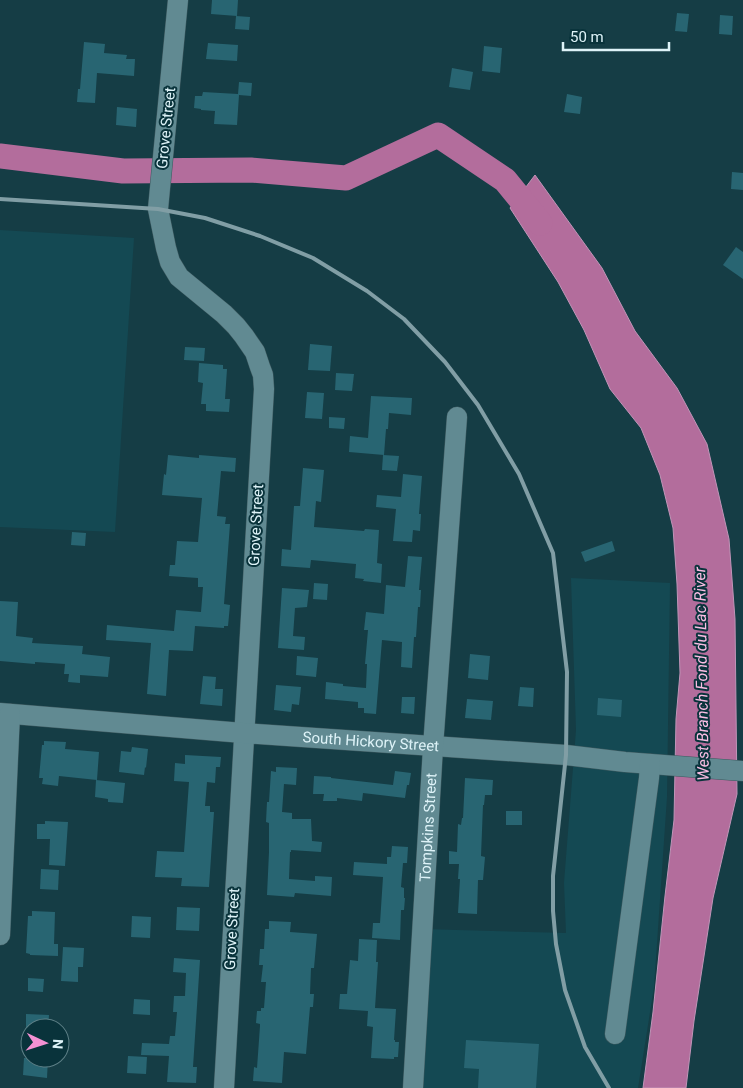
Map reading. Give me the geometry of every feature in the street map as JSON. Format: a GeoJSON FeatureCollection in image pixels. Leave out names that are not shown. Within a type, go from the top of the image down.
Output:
{"type":"FeatureCollection","features":[{"type":"Feature","properties":{"kind":"street","name":"Grove Street"},"geometry":{"type":"LineString","coordinates":[[178,0],[158,200],[161,229],[172,266],[183,281],[236,326],[255,352],[263,375],[224,1088]]}},
{"type":"Feature","properties":{"kind":"street","name":"Tompkins Street"},"geometry":{"type":"LineString","coordinates":[[413,1088],[433,747],[457,417]]}},
{"type":"Feature","properties":{"kind":"street","name":"South Hickory Street"},"geometry":{"type":"LineString","coordinates":[[5,713],[743,771]]}},
{"type":"Feature","properties":{"kind":"street"},"geometry":{"type":"LineString","coordinates":[[0,935],[5,713]]}},
{"type":"Feature","properties":{"kind":"street"},"geometry":{"type":"LineString","coordinates":[[615,1034],[649,778],[659,765]]}},
{"type":"Feature","properties":{"kind":"shaded area"},"geometry":{"type":"Polygon","coordinates":[[[0,230],[134,238],[115,532],[0,527],[0,230]]]}},
{"type":"Feature","properties":{"kind":"shaded area"},"geometry":{"type":"Polygon","coordinates":[[[571,578],[670,583],[667,797],[654,987],[638,1088],[413,1088],[422,929],[566,933],[564,883],[576,730],[571,578]]]}},
{"type":"Feature","properties":{"kind":"water"},"geometry":{"type":"Polygon","coordinates":[[[535,175],[602,268],[635,331],[677,388],[707,444],[729,539],[735,619],[737,794],[713,898],[694,1021],[686,1088],[643,1088],[674,820],[676,719],[680,673],[673,528],[660,475],[641,428],[610,389],[584,330],[558,282],[510,208],[535,175]]]}},
{"type":"Feature","properties":{"kind":"building"},"geometry":{"type":"Polygon","coordinates":[[[212,0],[238,0],[237,16],[211,14],[212,0]]]}},
{"type":"Feature","properties":{"kind":"building"},"geometry":{"type":"Polygon","coordinates":[[[677,13],[689,14],[687,32],[675,31],[677,13]]]}},
{"type":"Feature","properties":{"kind":"building"},"geometry":{"type":"Polygon","coordinates":[[[720,15],[733,16],[732,35],[719,34],[720,15]]]}},
{"type":"Feature","properties":{"kind":"building"},"geometry":{"type":"Polygon","coordinates":[[[236,16],[250,17],[249,30],[235,29],[236,16]]]}},
{"type":"Feature","properties":{"kind":"building"},"geometry":{"type":"Polygon","coordinates":[[[84,42],[105,44],[104,53],[127,55],[126,59],[135,59],[134,76],[97,73],[95,103],[77,102],[84,42]]]}},
{"type":"Feature","properties":{"kind":"building"},"geometry":{"type":"Polygon","coordinates":[[[208,43],[238,45],[237,61],[206,59],[208,43]]]}},
{"type":"Feature","properties":{"kind":"building"},"geometry":{"type":"Polygon","coordinates":[[[484,46],[502,48],[500,73],[482,71],[484,46]]]}},
{"type":"Feature","properties":{"kind":"building"},"geometry":{"type":"Polygon","coordinates":[[[452,68],[473,72],[470,90],[449,87],[452,68]]]}},
{"type":"Feature","properties":{"kind":"building"},"geometry":{"type":"Polygon","coordinates":[[[239,82],[252,83],[251,96],[239,95],[237,125],[214,124],[215,111],[194,108],[195,96],[202,96],[203,92],[238,94],[239,82]]]}},
{"type":"Feature","properties":{"kind":"building"},"geometry":{"type":"Polygon","coordinates":[[[567,94],[582,97],[580,114],[564,112],[567,94]]]}},
{"type":"Feature","properties":{"kind":"building"},"geometry":{"type":"Polygon","coordinates":[[[117,107],[137,109],[136,127],[116,125],[117,107]]]}},
{"type":"Feature","properties":{"kind":"building"},"geometry":{"type":"Polygon","coordinates":[[[732,172],[743,173],[743,190],[731,189],[732,172]]]}},
{"type":"Feature","properties":{"kind":"building"},"geometry":{"type":"Polygon","coordinates":[[[736,247],[743,252],[743,279],[723,265],[736,247]]]}},
{"type":"Feature","properties":{"kind":"building"},"geometry":{"type":"Polygon","coordinates":[[[310,344],[332,346],[330,371],[308,370],[310,344]]]}},
{"type":"Feature","properties":{"kind":"building"},"geometry":{"type":"Polygon","coordinates":[[[185,347],[205,348],[204,361],[184,360],[185,347]]]}},
{"type":"Feature","properties":{"kind":"building"},"geometry":{"type":"Polygon","coordinates":[[[199,363],[223,365],[223,369],[227,369],[225,399],[230,399],[229,412],[206,411],[206,404],[201,404],[203,383],[198,382],[199,363]]]}},
{"type":"Feature","properties":{"kind":"building"},"geometry":{"type":"Polygon","coordinates":[[[336,373],[354,374],[352,391],[335,390],[336,373]]]}},
{"type":"Feature","properties":{"kind":"building"},"geometry":{"type":"Polygon","coordinates":[[[307,392],[324,393],[322,419],[305,418],[307,392]]]}},
{"type":"Feature","properties":{"kind":"building"},"geometry":{"type":"Polygon","coordinates":[[[371,396],[412,398],[411,415],[389,413],[384,455],[349,452],[350,436],[368,438],[371,396]]]}},
{"type":"Feature","properties":{"kind":"building"},"geometry":{"type":"Polygon","coordinates":[[[329,417],[345,418],[344,429],[329,428],[329,417]]]}},
{"type":"Feature","properties":{"kind":"building"},"geometry":{"type":"Polygon","coordinates":[[[168,455],[199,458],[199,455],[236,458],[235,472],[221,471],[217,516],[226,517],[225,524],[230,524],[224,604],[230,605],[228,626],[224,626],[224,628],[195,626],[193,651],[169,650],[166,696],[147,694],[151,643],[106,640],[107,625],[174,631],[176,610],[201,612],[203,587],[198,587],[198,578],[169,576],[170,565],[175,565],[177,541],[198,542],[202,498],[162,495],[168,455]]]}},
{"type":"Feature","properties":{"kind":"building"},"geometry":{"type":"Polygon","coordinates":[[[383,455],[399,456],[397,471],[382,470],[383,455]]]}},
{"type":"Feature","properties":{"kind":"building"},"geometry":{"type":"Polygon","coordinates":[[[303,468],[324,470],[321,502],[316,501],[314,527],[364,531],[365,529],[379,530],[377,563],[382,564],[381,583],[355,578],[356,564],[311,560],[310,568],[281,566],[282,549],[291,550],[294,506],[300,506],[303,468]]]}},
{"type":"Feature","properties":{"kind":"building"},"geometry":{"type":"Polygon","coordinates":[[[403,474],[422,476],[419,514],[421,514],[420,531],[413,530],[412,542],[393,541],[396,509],[376,507],[377,495],[401,497],[403,474]]]}},
{"type":"Feature","properties":{"kind":"building"},"geometry":{"type":"Polygon","coordinates":[[[72,532],[86,533],[85,546],[71,545],[72,532]]]}},
{"type":"Feature","properties":{"kind":"building"},"geometry":{"type":"Polygon","coordinates":[[[612,541],[615,551],[585,562],[581,552],[612,541]]]}},
{"type":"Feature","properties":{"kind":"building"},"geometry":{"type":"Polygon","coordinates":[[[408,556],[422,557],[419,590],[421,590],[420,607],[418,607],[416,637],[414,637],[412,668],[401,667],[402,642],[382,640],[376,714],[364,713],[364,708],[358,708],[358,702],[325,699],[326,682],[366,688],[367,664],[365,664],[368,630],[364,630],[366,612],[384,614],[386,585],[405,587],[408,556]]]}},
{"type":"Feature","properties":{"kind":"building"},"geometry":{"type":"Polygon","coordinates":[[[314,583],[328,584],[327,600],[313,599],[314,583]]]}},
{"type":"Feature","properties":{"kind":"building"},"geometry":{"type":"Polygon","coordinates":[[[282,588],[309,590],[307,607],[295,608],[293,636],[305,637],[304,650],[278,648],[282,588]]]}},
{"type":"Feature","properties":{"kind":"building"},"geometry":{"type":"Polygon","coordinates":[[[0,601],[18,602],[16,636],[33,638],[32,643],[83,646],[82,654],[110,657],[108,677],[80,675],[80,683],[68,682],[69,674],[64,674],[65,664],[0,661],[0,601]]]}},
{"type":"Feature","properties":{"kind":"building"},"geometry":{"type":"Polygon","coordinates":[[[470,654],[490,656],[488,680],[468,678],[470,654]]]}},
{"type":"Feature","properties":{"kind":"building"},"geometry":{"type":"Polygon","coordinates":[[[297,656],[318,658],[316,677],[296,675],[297,656]]]}},
{"type":"Feature","properties":{"kind":"building"},"geometry":{"type":"Polygon","coordinates":[[[203,676],[216,677],[215,689],[223,689],[222,706],[200,704],[203,676]]]}},
{"type":"Feature","properties":{"kind":"building"},"geometry":{"type":"Polygon","coordinates":[[[276,685],[301,687],[299,705],[292,704],[291,712],[274,710],[276,685]]]}},
{"type":"Feature","properties":{"kind":"building"},"geometry":{"type":"Polygon","coordinates":[[[520,687],[534,688],[533,707],[518,706],[520,687]]]}},
{"type":"Feature","properties":{"kind":"building"},"geometry":{"type":"Polygon","coordinates":[[[402,697],[415,697],[414,714],[401,713],[402,697]]]}},
{"type":"Feature","properties":{"kind":"building"},"geometry":{"type":"Polygon","coordinates":[[[598,698],[622,700],[621,717],[597,715],[598,698]]]}},
{"type":"Feature","properties":{"kind":"building"},"geometry":{"type":"Polygon","coordinates":[[[467,699],[493,701],[491,720],[465,718],[467,699]]]}},
{"type":"Feature","properties":{"kind":"building"},"geometry":{"type":"Polygon","coordinates":[[[44,741],[66,742],[65,749],[99,752],[97,780],[59,776],[58,786],[42,784],[43,778],[39,778],[44,741]]]}},
{"type":"Feature","properties":{"kind":"building"},"geometry":{"type":"Polygon","coordinates":[[[132,747],[148,749],[144,775],[119,772],[121,751],[131,752],[132,747]]]}},
{"type":"Feature","properties":{"kind":"building"},"geometry":{"type":"Polygon","coordinates":[[[185,755],[221,757],[220,767],[216,767],[215,783],[207,782],[205,806],[210,806],[210,812],[214,812],[209,887],[181,886],[182,878],[155,877],[157,851],[184,852],[189,782],[174,781],[175,763],[185,764],[185,755]]]}},
{"type":"Feature","properties":{"kind":"building"},"geometry":{"type":"Polygon","coordinates":[[[276,767],[297,768],[296,785],[284,784],[282,812],[292,813],[292,819],[311,819],[312,841],[322,842],[321,852],[291,850],[289,879],[315,881],[315,876],[332,877],[331,896],[295,893],[294,897],[267,895],[269,823],[266,822],[267,802],[269,802],[271,771],[276,772],[276,767]]]}},
{"type":"Feature","properties":{"kind":"building"},"geometry":{"type":"Polygon","coordinates":[[[395,771],[411,773],[405,798],[363,793],[362,801],[337,798],[337,801],[323,801],[324,794],[313,794],[314,776],[393,785],[395,771]]]}},
{"type":"Feature","properties":{"kind":"building"},"geometry":{"type":"Polygon","coordinates":[[[465,778],[493,780],[492,795],[485,795],[483,805],[481,856],[485,857],[483,880],[478,880],[477,914],[458,913],[459,864],[449,864],[449,851],[457,852],[458,824],[461,825],[463,818],[465,778]]]}},
{"type":"Feature","properties":{"kind":"building"},"geometry":{"type":"Polygon","coordinates":[[[96,780],[125,783],[123,803],[108,802],[108,799],[95,797],[96,780]]]}},
{"type":"Feature","properties":{"kind":"building"},"geometry":{"type":"Polygon","coordinates":[[[506,811],[522,811],[522,825],[506,825],[506,811]]]}},
{"type":"Feature","properties":{"kind":"building"},"geometry":{"type":"Polygon","coordinates":[[[45,821],[68,822],[65,866],[49,865],[50,839],[37,839],[37,824],[45,824],[45,821]]]}},
{"type":"Feature","properties":{"kind":"building"},"geometry":{"type":"Polygon","coordinates":[[[392,846],[408,847],[407,863],[403,863],[401,887],[404,888],[405,898],[404,910],[401,910],[400,940],[372,938],[373,923],[380,923],[383,877],[353,875],[354,862],[387,864],[387,857],[391,857],[392,846]]]}},
{"type":"Feature","properties":{"kind":"building"},"geometry":{"type":"Polygon","coordinates":[[[41,869],[59,870],[58,890],[40,889],[41,869]]]}},
{"type":"Feature","properties":{"kind":"building"},"geometry":{"type":"Polygon","coordinates":[[[177,907],[200,908],[199,931],[176,930],[177,907]]]}},
{"type":"Feature","properties":{"kind":"building"},"geometry":{"type":"Polygon","coordinates":[[[32,911],[55,912],[54,944],[58,944],[58,956],[30,955],[26,953],[28,916],[32,916],[32,911]]]}},
{"type":"Feature","properties":{"kind":"building"},"geometry":{"type":"Polygon","coordinates":[[[132,916],[151,917],[150,938],[131,937],[132,916]]]}},
{"type":"Feature","properties":{"kind":"building"},"geometry":{"type":"Polygon","coordinates":[[[269,921],[291,922],[290,932],[317,934],[314,968],[311,968],[310,994],[314,994],[313,1007],[310,1007],[306,1054],[284,1052],[282,1083],[253,1081],[254,1067],[257,1068],[260,1026],[260,1024],[256,1023],[257,1011],[261,1011],[261,1008],[264,1008],[266,982],[261,982],[263,965],[259,965],[260,949],[264,949],[265,929],[269,929],[269,921]]]}},
{"type":"Feature","properties":{"kind":"building"},"geometry":{"type":"Polygon","coordinates":[[[359,939],[377,940],[376,962],[378,962],[375,1008],[396,1009],[394,1040],[399,1042],[398,1057],[394,1057],[394,1059],[371,1058],[373,1027],[367,1026],[368,1011],[339,1009],[340,994],[347,994],[350,960],[358,961],[359,939]]]}},
{"type":"Feature","properties":{"kind":"building"},"geometry":{"type":"Polygon","coordinates":[[[63,947],[84,948],[83,967],[78,967],[78,982],[61,981],[63,947]]]}},
{"type":"Feature","properties":{"kind":"building"},"geometry":{"type":"Polygon","coordinates":[[[174,958],[200,960],[193,1067],[197,1067],[196,1083],[167,1082],[169,1056],[141,1055],[142,1043],[169,1044],[170,1036],[175,1036],[177,1012],[173,1012],[174,996],[185,996],[186,973],[173,972],[174,958]]]}},
{"type":"Feature","properties":{"kind":"building"},"geometry":{"type":"Polygon","coordinates":[[[28,978],[44,979],[43,992],[28,991],[28,978]]]}},
{"type":"Feature","properties":{"kind":"building"},"geometry":{"type":"Polygon","coordinates":[[[134,999],[150,1000],[150,1015],[133,1014],[134,999]]]}},
{"type":"Feature","properties":{"kind":"building"},"geometry":{"type":"Polygon","coordinates":[[[26,1014],[49,1015],[49,1018],[26,1018],[26,1014]]]}},
{"type":"Feature","properties":{"kind":"building"},"geometry":{"type":"Polygon","coordinates":[[[466,1040],[539,1044],[536,1088],[478,1088],[479,1069],[464,1068],[466,1040]]]}},
{"type":"Feature","properties":{"kind":"building"},"geometry":{"type":"Polygon","coordinates":[[[128,1056],[147,1057],[146,1074],[127,1073],[128,1056]]]}},
{"type":"Feature","properties":{"kind":"building"},"geometry":{"type":"Polygon","coordinates":[[[23,1068],[48,1068],[47,1078],[23,1075],[23,1068]]]}},
{"type":"Feature","properties":{"kind":"waterway","name":"West Branch Fond du Lac River"},"geometry":{"type":"LineString","coordinates":[[0,156],[123,171],[251,170],[346,178],[438,135],[505,180],[540,223]]}},
{"type":"Feature","properties":{"kind":"railway"},"geometry":{"type":"LineString","coordinates":[[0,199],[158,209],[205,218],[260,236],[313,258],[367,291],[404,319],[445,362],[478,405],[519,474],[553,553],[567,672],[566,755],[553,876],[553,911],[556,944],[565,990],[585,1047],[609,1088]]}}]}
